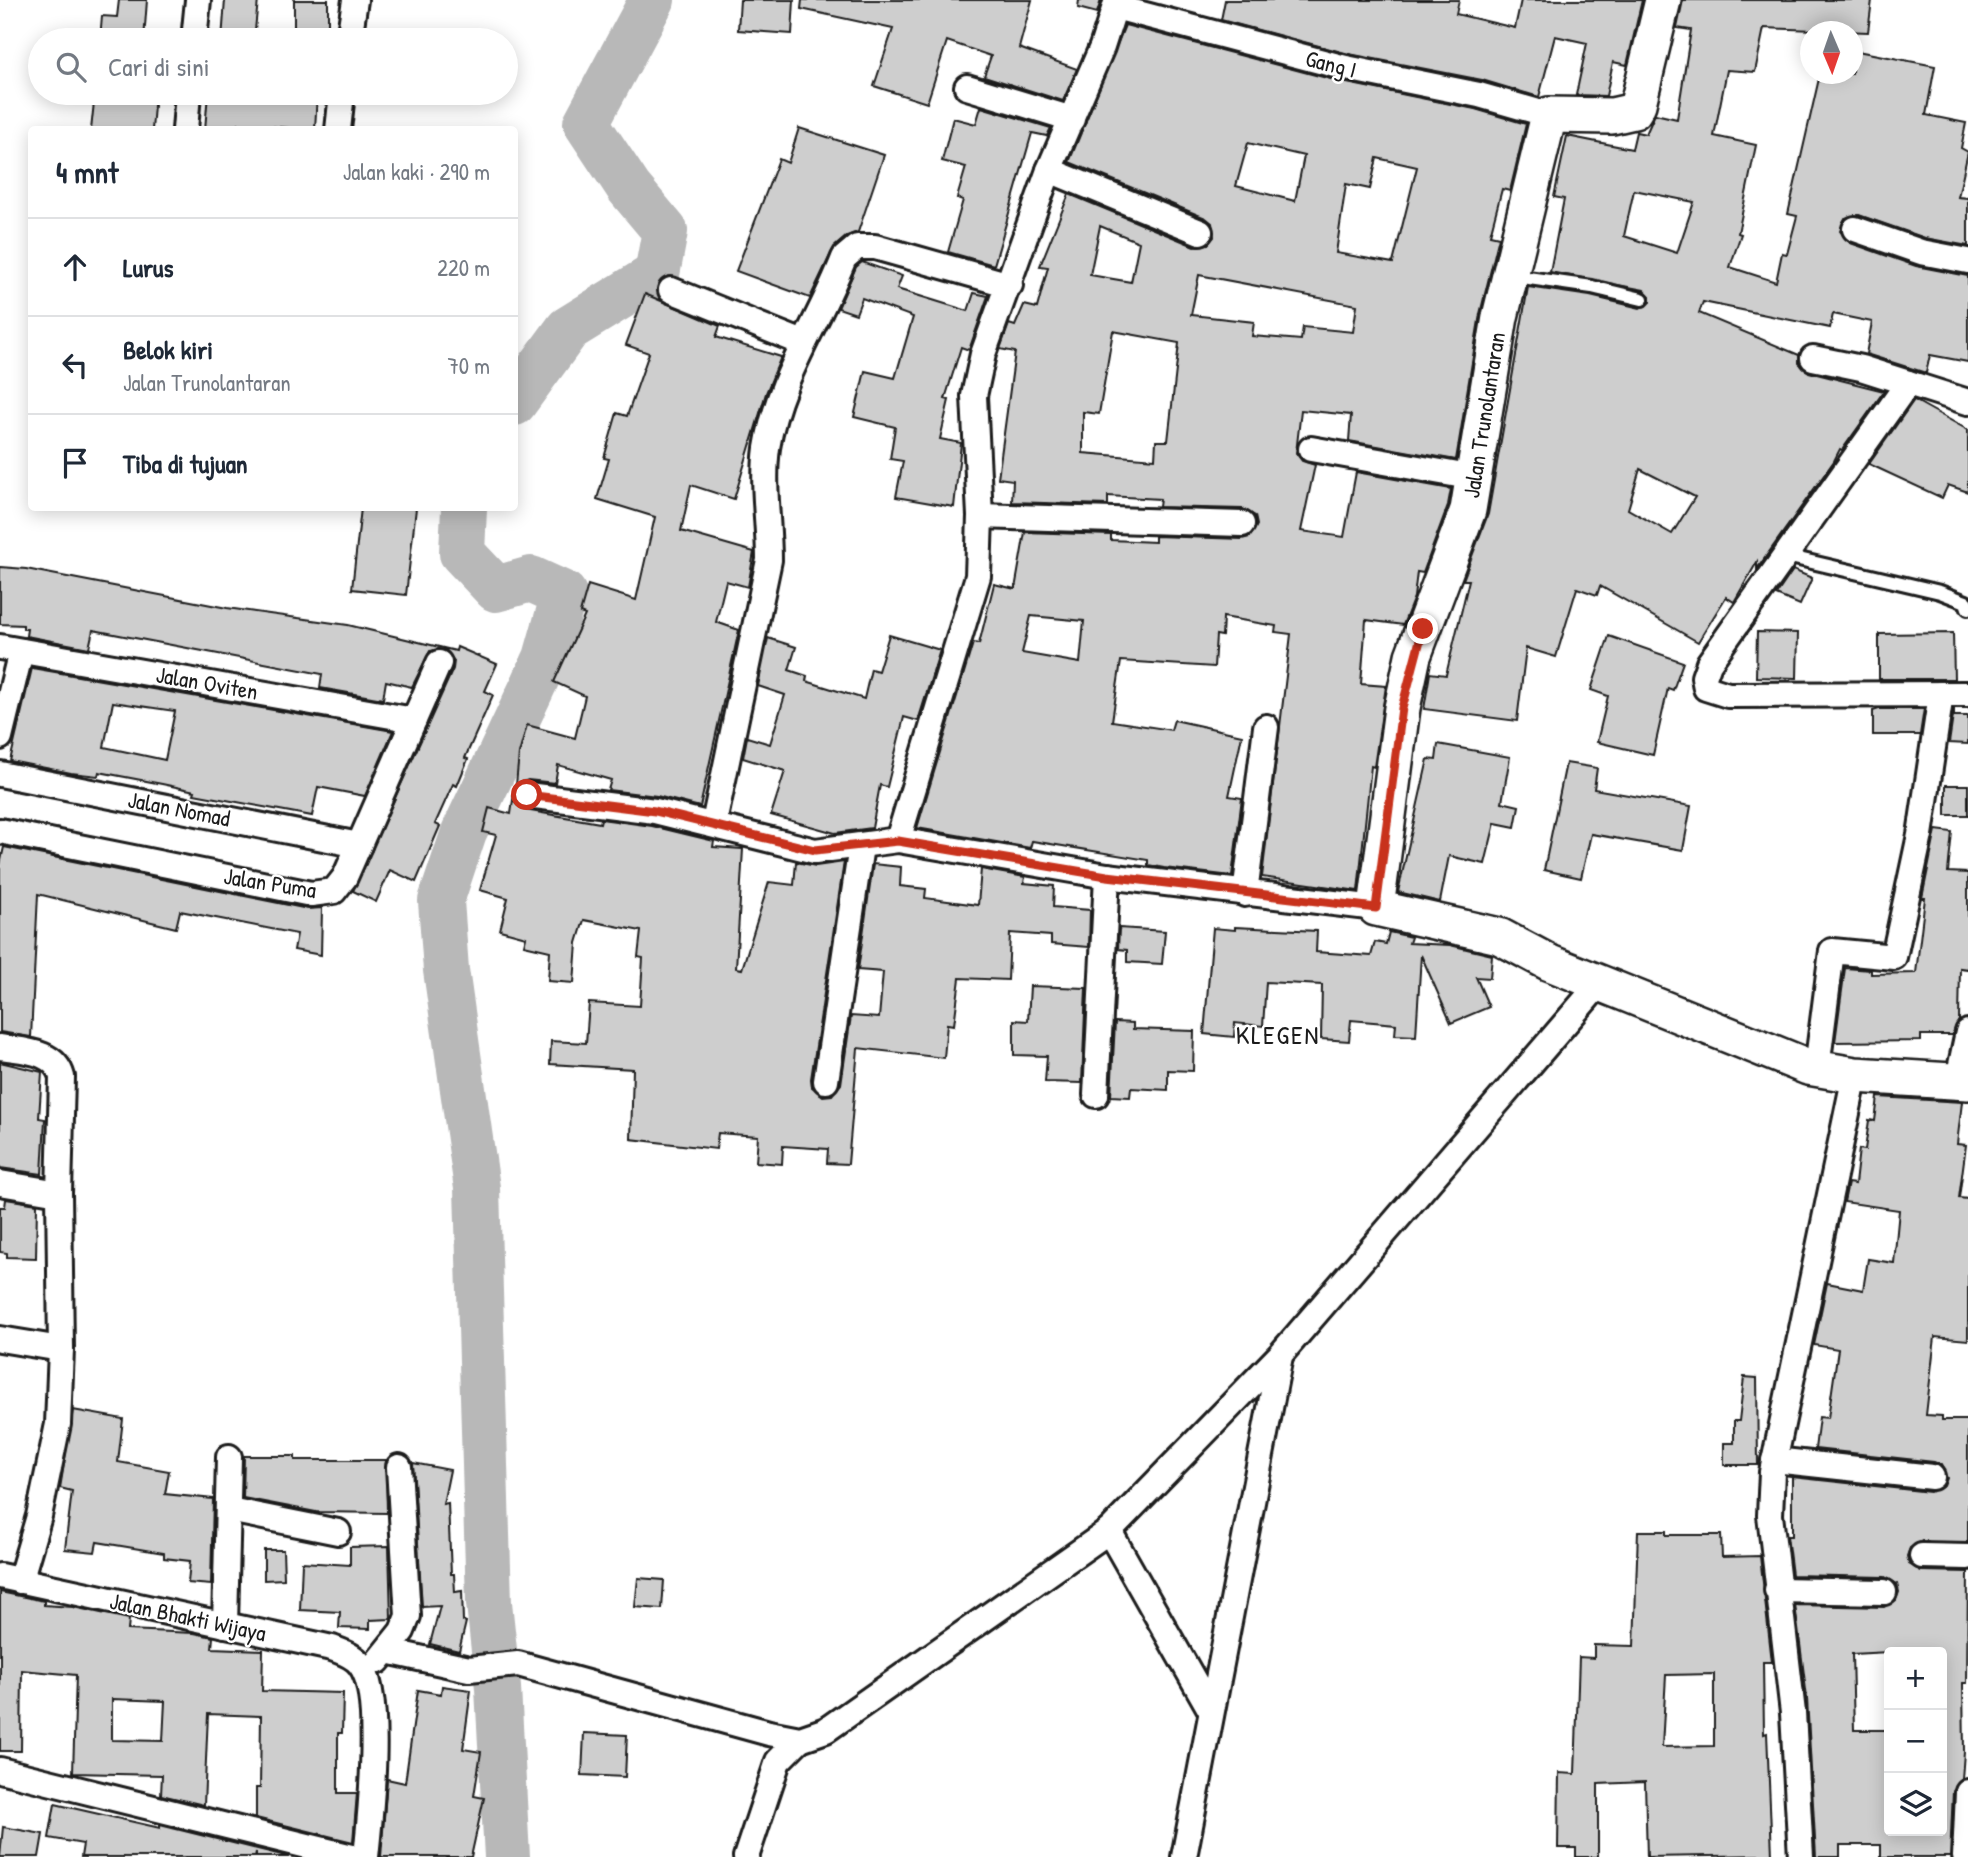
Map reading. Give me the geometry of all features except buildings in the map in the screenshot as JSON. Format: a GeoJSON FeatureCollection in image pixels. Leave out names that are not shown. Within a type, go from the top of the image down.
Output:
{"type":"FeatureCollection","features":[{"type":"Feature","properties":{"kind":"street"},"geometry":{"type":"LineString","coordinates":[[195,28],[198,0]]}},
{"type":"Feature","properties":{"kind":"street"},"geometry":{"type":"LineString","coordinates":[[351,28],[355,0]]}},
{"type":"Feature","properties":{"kind":"street"},"geometry":{"type":"LineString","coordinates":[[1549,115],[1612,116],[1634,110],[1638,104],[1663,0]]}},
{"type":"Feature","properties":{"kind":"street"},"geometry":{"type":"LineString","coordinates":[[898,841],[978,576],[980,516],[974,396],[983,354],[1010,285],[1049,170],[1072,119],[1116,4]]}},
{"type":"Feature","properties":{"kind":"street","name":"Gang I"},"geometry":{"type":"LineString","coordinates":[[1116,4],[1346,68],[1479,95],[1549,115]]}},
{"type":"Feature","properties":{"kind":"street"},"geometry":{"type":"LineString","coordinates":[[967,87],[1072,119]]}},
{"type":"Feature","properties":{"kind":"street"},"geometry":{"type":"LineString","coordinates":[[185,126],[187,105]]}},
{"type":"Feature","properties":{"kind":"street"},"geometry":{"type":"LineString","coordinates":[[338,126],[341,105]]}},
{"type":"Feature","properties":{"kind":"street","name":"Jalan Trunolantaran"},"geometry":{"type":"LineString","coordinates":[[1376,908],[1402,708],[1413,656],[1455,548],[1475,478],[1498,330],[1549,115]]}},
{"type":"Feature","properties":{"kind":"street"},"geometry":{"type":"LineString","coordinates":[[1049,170],[1200,232]]}},
{"type":"Feature","properties":{"kind":"street"},"geometry":{"type":"LineString","coordinates":[[1855,229],[1921,252],[1968,261]]}},
{"type":"Feature","properties":{"kind":"street"},"geometry":{"type":"LineString","coordinates":[[714,824],[769,561],[769,517],[764,491],[767,447],[784,383],[844,258],[857,247],[875,247],[1010,285]]}},
{"type":"Feature","properties":{"kind":"street"},"geometry":{"type":"LineString","coordinates":[[671,290],[803,343]]}},
{"type":"Feature","properties":{"kind":"street"},"geometry":{"type":"LineString","coordinates":[[1813,358],[1861,368],[1968,402]]}},
{"type":"Feature","properties":{"kind":"street"},"geometry":{"type":"LineString","coordinates":[[1908,383],[1709,663],[1704,677],[1706,688],[1728,695],[1968,694]]}},
{"type":"Feature","properties":{"kind":"street"},"geometry":{"type":"LineString","coordinates":[[1311,449],[1475,478]]}},
{"type":"Feature","properties":{"kind":"street"},"geometry":{"type":"LineString","coordinates":[[980,516],[1242,524]]}},
{"type":"Feature","properties":{"kind":"street"},"geometry":{"type":"LineString","coordinates":[[0,737],[10,649]]}},
{"type":"Feature","properties":{"kind":"street","name":"Jalan Oviten"},"geometry":{"type":"LineString","coordinates":[[10,649],[414,720]]}},
{"type":"Feature","properties":{"kind":"street","name":"Jalan Puma"},"geometry":{"type":"LineString","coordinates":[[0,831],[311,894],[334,891],[359,845],[439,663]]}},
{"type":"Feature","properties":{"kind":"street"},"geometry":{"type":"LineString","coordinates":[[1817,1068],[1832,951],[1894,957],[1920,835],[1941,694]]}},
{"type":"Feature","properties":{"kind":"street"},"geometry":{"type":"LineString","coordinates":[[1245,894],[1266,727]]}},
{"type":"Feature","properties":{"kind":"street","name":"Jalan Nomad"},"geometry":{"type":"LineString","coordinates":[[0,774],[359,845]]}},
{"type":"Feature","properties":{"kind":"street"},"geometry":{"type":"LineString","coordinates":[[527,795],[655,811],[815,850],[898,841],[1107,876],[1376,908],[1499,936],[1550,963],[1817,1068],[1855,1074],[1963,1081],[1968,1032]]}},
{"type":"Feature","properties":{"kind":"street"},"geometry":{"type":"LineString","coordinates":[[826,1081],[861,846]]}},
{"type":"Feature","properties":{"kind":"street"},"geometry":{"type":"LineString","coordinates":[[1096,1095],[1107,876]]}},
{"type":"Feature","properties":{"kind":"street"},"geometry":{"type":"LineString","coordinates":[[746,1857],[779,1761],[800,1739],[826,1730],[1109,1531],[1280,1355],[1600,983]]}},
{"type":"Feature","properties":{"kind":"street"},"geometry":{"type":"LineString","coordinates":[[0,1047],[44,1055],[59,1068],[62,1077],[59,1193],[61,1349],[56,1436],[39,1516],[10,1578]]}},
{"type":"Feature","properties":{"kind":"street"},"geometry":{"type":"LineString","coordinates":[[1801,1857],[1793,1713],[1770,1515],[1774,1460],[1855,1074]]}},
{"type":"Feature","properties":{"kind":"street"},"geometry":{"type":"LineString","coordinates":[[0,1183],[59,1193]]}},
{"type":"Feature","properties":{"kind":"street"},"geometry":{"type":"LineString","coordinates":[[0,1339],[61,1349]]}},
{"type":"Feature","properties":{"kind":"street"},"geometry":{"type":"LineString","coordinates":[[1184,1857],[1210,1709],[1280,1355]]}},
{"type":"Feature","properties":{"kind":"street"},"geometry":{"type":"LineString","coordinates":[[225,1625],[229,1457]]}},
{"type":"Feature","properties":{"kind":"street"},"geometry":{"type":"LineString","coordinates":[[1774,1460],[1932,1477]]}},
{"type":"Feature","properties":{"kind":"street"},"geometry":{"type":"LineString","coordinates":[[366,1857],[373,1720],[366,1675],[402,1631],[408,1616],[399,1467]]}},
{"type":"Feature","properties":{"kind":"street"},"geometry":{"type":"LineString","coordinates":[[229,1510],[338,1532]]}},
{"type":"Feature","properties":{"kind":"street"},"geometry":{"type":"LineString","coordinates":[[1109,1531],[1210,1709]]}},
{"type":"Feature","properties":{"kind":"street"},"geometry":{"type":"LineString","coordinates":[[1923,1556],[1968,1557]]}},
{"type":"Feature","properties":{"kind":"street","name":"Jalan Bhakti Wijaya"},"geometry":{"type":"LineString","coordinates":[[10,1578],[332,1648],[351,1655],[366,1675]]}},
{"type":"Feature","properties":{"kind":"street"},"geometry":{"type":"LineString","coordinates":[[1777,1590],[1884,1592]]}},
{"type":"Feature","properties":{"kind":"street"},"geometry":{"type":"LineString","coordinates":[[387,1651],[469,1669],[518,1664],[769,1733],[800,1739]]}},
{"type":"Feature","properties":{"kind":"street"},"geometry":{"type":"LineString","coordinates":[[0,1770],[352,1857]]}},
{"type":"Feature","properties":{"kind":"street"},"geometry":{"type":"LineString","coordinates":[[1965,1857],[1968,1792]]}},
{"type":"Feature","properties":{"kind":"lane"},"geometry":{"type":"LineString","coordinates":[[1510,275],[1592,287],[1642,299]]}},
{"type":"Feature","properties":{"kind":"lane"},"geometry":{"type":"LineString","coordinates":[[1786,556],[1940,592],[1966,602],[1968,608]]}},
{"type":"Feature","properties":{"kind":"waterway"},"geometry":{"type":"LineString","coordinates":[[518,398],[568,329],[657,274],[665,231],[629,188],[586,123],[652,0]]}},
{"type":"Feature","properties":{"kind":"waterway"},"geometry":{"type":"LineString","coordinates":[[464,511],[462,553],[496,589],[531,579],[564,594],[546,658],[464,832],[441,901],[446,970],[477,1188],[489,1603],[498,1688],[507,1857]]}},
{"type":"Feature","properties":{"kind":"district","name":"KLEGEN"},"geometry":{"type":"Point","coordinates":[1278,1035]}},
{"type":"Feature","properties":{"kind":"route"},"geometry":{"type":"LineString","coordinates":[[527,795],[655,811],[815,850],[898,841],[1107,876],[1376,908],[1402,708],[1413,656],[1423,629]]}}]}
